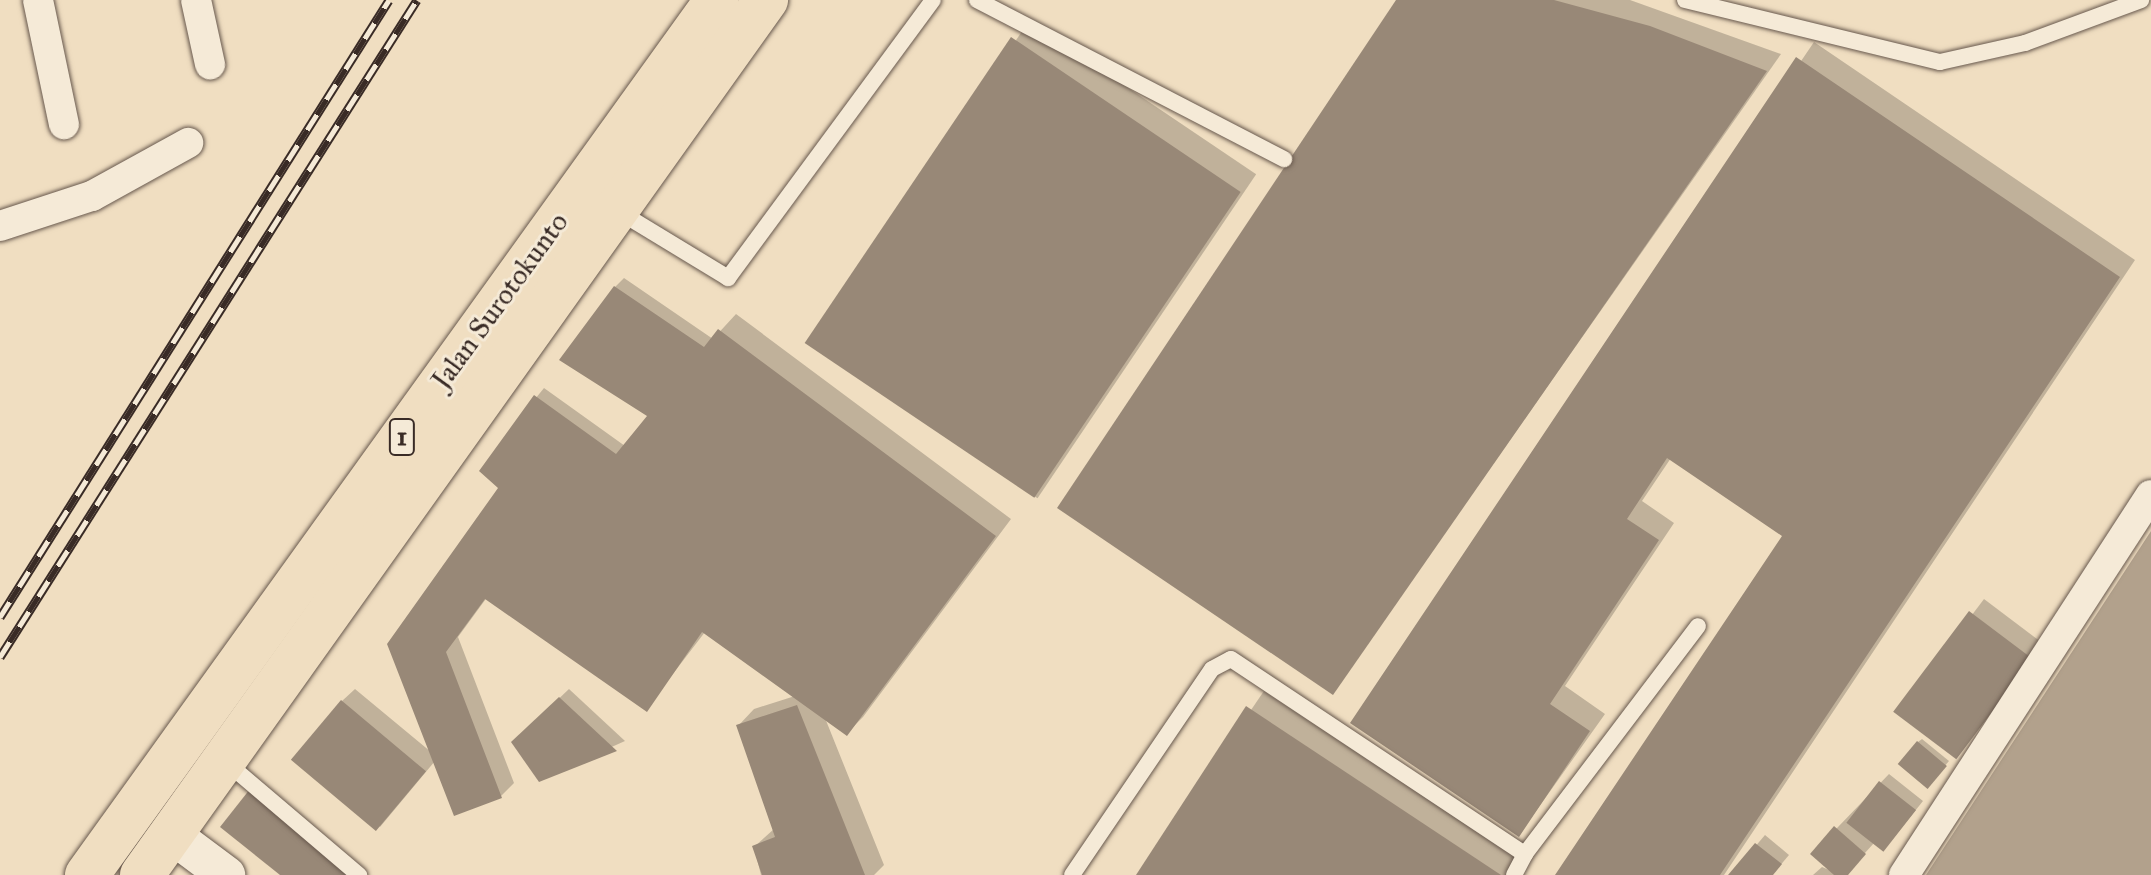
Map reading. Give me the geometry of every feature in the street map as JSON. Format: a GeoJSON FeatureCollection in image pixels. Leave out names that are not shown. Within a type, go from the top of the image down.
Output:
{"type":"FeatureCollection","features":[{"type":"Feature","properties":{"kind":"main road","name":"Jalan Surotokunto"},"geometry":{"type":"LineString","coordinates":[[87,875],[717,0]]}},
{"type":"Feature","properties":{"kind":"main road","name":"Jalan Surotokunto"},"geometry":{"type":"LineString","coordinates":[[142,875],[766,0]]}},
{"type":"Feature","properties":{"kind":"street"},"geometry":{"type":"LineString","coordinates":[[38,0],[64,124]]}},
{"type":"Feature","properties":{"kind":"street"},"geometry":{"type":"LineString","coordinates":[[196,0],[210,64]]}},
{"type":"Feature","properties":{"kind":"street"},"geometry":{"type":"LineString","coordinates":[[0,226],[92,196],[188,143]]}},
{"type":"Feature","properties":{"kind":"street"},"geometry":{"type":"LineString","coordinates":[[1904,875],[2151,495]]}},
{"type":"Feature","properties":{"kind":"street"},"geometry":{"type":"LineString","coordinates":[[171,834],[226,875]]}},
{"type":"Feature","properties":{"kind":"lane"},"geometry":{"type":"LineString","coordinates":[[616,210],[728,278],[933,0]]}},
{"type":"Feature","properties":{"kind":"lane"},"geometry":{"type":"LineString","coordinates":[[977,0],[1284,159]]}},
{"type":"Feature","properties":{"kind":"lane"},"geometry":{"type":"LineString","coordinates":[[1685,0],[1917,62],[1966,60],[2141,0]]}},
{"type":"Feature","properties":{"kind":"lane"},"geometry":{"type":"LineString","coordinates":[[1514,875],[1525,854],[1698,626]]}},
{"type":"Feature","properties":{"kind":"lane"},"geometry":{"type":"LineString","coordinates":[[1072,875],[1212,669],[1231,659],[1525,854]]}},
{"type":"Feature","properties":{"kind":"lane"},"geometry":{"type":"LineString","coordinates":[[224,760],[359,875]]}},
{"type":"Feature","properties":{"kind":"shaded area"},"geometry":{"type":"Polygon","coordinates":[[[2151,531],[2151,875],[1926,875],[2151,531]]]}},
{"type":"Feature","properties":{"kind":"building"},"geometry":{"type":"Polygon","coordinates":[[[1396,0],[1554,0],[1650,26],[1767,71],[1333,695],[1057,508],[1396,0]]]}},
{"type":"Feature","properties":{"kind":"building"},"geometry":{"type":"Polygon","coordinates":[[[1011,37],[1241,192],[1034,498],[805,343],[1011,37]]]}},
{"type":"Feature","properties":{"kind":"building"},"geometry":{"type":"Polygon","coordinates":[[[1796,57],[2120,277],[1720,875],[1555,875],[1782,536],[1667,458],[1627,519],[1659,540],[1550,704],[1590,731],[1519,837],[1350,723],[1796,57]]]}},
{"type":"Feature","properties":{"kind":"building"},"geometry":{"type":"Polygon","coordinates":[[[614,286],[704,347],[718,329],[996,536],[847,736],[702,632],[647,712],[485,599],[446,652],[502,798],[454,816],[387,644],[498,488],[479,471],[534,395],[616,454],[647,416],[559,360],[614,286]]]}},
{"type":"Feature","properties":{"kind":"building"},"geometry":{"type":"Polygon","coordinates":[[[1969,611],[2032,659],[1956,759],[1893,712],[1969,611]]]}},
{"type":"Feature","properties":{"kind":"building"},"geometry":{"type":"Polygon","coordinates":[[[559,697],[617,751],[539,782],[511,742],[559,697]]]}},
{"type":"Feature","properties":{"kind":"building"},"geometry":{"type":"Polygon","coordinates":[[[341,700],[426,771],[376,831],[291,760],[341,700]]]}},
{"type":"Feature","properties":{"kind":"building"},"geometry":{"type":"Polygon","coordinates":[[[797,705],[865,875],[762,875],[752,846],[775,837],[736,725],[797,705]]]}},
{"type":"Feature","properties":{"kind":"building"},"geometry":{"type":"Polygon","coordinates":[[[1246,706],[1501,875],[1136,875],[1246,706]]]}},
{"type":"Feature","properties":{"kind":"building"},"geometry":{"type":"Polygon","coordinates":[[[1917,741],[1947,766],[1928,789],[1898,764],[1917,741]]]}},
{"type":"Feature","properties":{"kind":"building"},"geometry":{"type":"Polygon","coordinates":[[[1879,781],[1916,810],[1883,852],[1846,823],[1879,781]]]}},
{"type":"Feature","properties":{"kind":"building"},"geometry":{"type":"Polygon","coordinates":[[[250,789],[348,875],[280,875],[220,827],[250,789]]]}},
{"type":"Feature","properties":{"kind":"building"},"geometry":{"type":"Polygon","coordinates":[[[1834,826],[1866,854],[1848,875],[1834,875],[1810,854],[1834,826]]]}},
{"type":"Feature","properties":{"kind":"building"},"geometry":{"type":"Polygon","coordinates":[[[1755,843],[1782,864],[1773,875],[1728,875],[1755,843]]]}},
{"type":"Feature","properties":{"kind":"railway"},"geometry":{"type":"LineString","coordinates":[[0,617],[389,0]]}},
{"type":"Feature","properties":{"kind":"railway"},"geometry":{"type":"LineString","coordinates":[[0,657],[417,0]]}}]}
